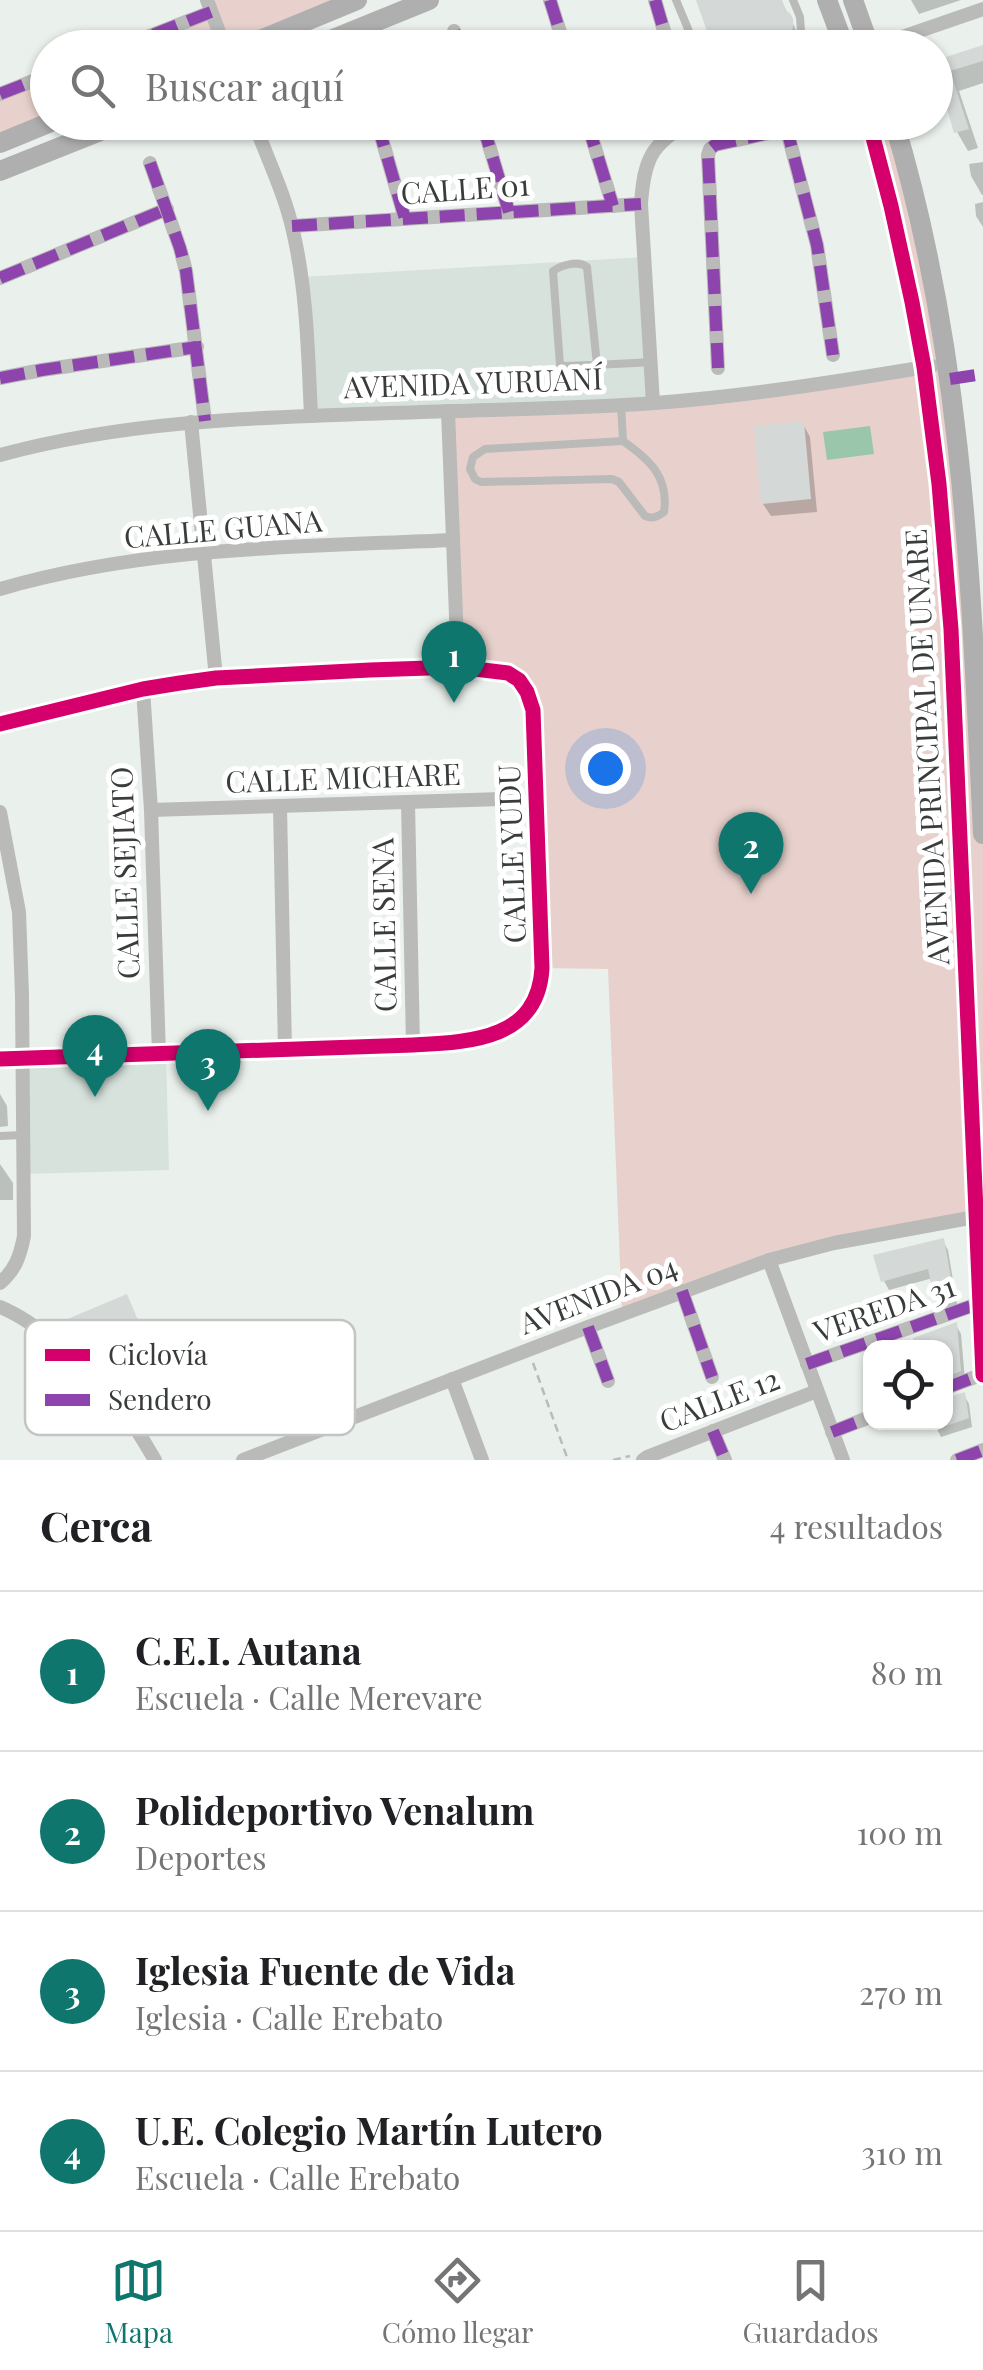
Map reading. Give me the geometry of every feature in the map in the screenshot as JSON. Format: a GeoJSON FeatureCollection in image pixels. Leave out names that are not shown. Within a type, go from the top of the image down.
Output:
{"type":"FeatureCollection","features":[{"type":"Feature","properties":{"kind":"street"},"geometry":{"type":"LineString","coordinates":[[284,30],[357,0]]}},
{"type":"Feature","properties":{"kind":"street"},"geometry":{"type":"LineString","coordinates":[[355,30],[429,0]]}},
{"type":"Feature","properties":{"kind":"street"},"geometry":{"type":"LineString","coordinates":[[550,0],[559,30]]}},
{"type":"Feature","properties":{"kind":"street"},"geometry":{"type":"LineString","coordinates":[[655,0],[664,30]]}},
{"type":"Feature","properties":{"kind":"street"},"geometry":{"type":"LineString","coordinates":[[827,0],[838,30]]}},
{"type":"Feature","properties":{"kind":"street"},"geometry":{"type":"LineString","coordinates":[[853,0],[864,30]]}},
{"type":"Feature","properties":{"kind":"street"},"geometry":{"type":"LineString","coordinates":[[156,30],[210,4],[219,30]]}},
{"type":"Feature","properties":{"kind":"street"},"geometry":{"type":"LineString","coordinates":[[924,30],[983,10]]}},
{"type":"Feature","properties":{"kind":"street"},"geometry":{"type":"LineString","coordinates":[[0,94],[30,82]]}},
{"type":"Feature","properties":{"kind":"street"},"geometry":{"type":"LineString","coordinates":[[0,143],[30,131]]}},
{"type":"Feature","properties":{"kind":"street"},"geometry":{"type":"LineString","coordinates":[[0,172],[79,140]]}},
{"type":"Feature","properties":{"kind":"street"},"geometry":{"type":"LineString","coordinates":[[261,140],[292,226],[303,287],[311,414]]}},
{"type":"Feature","properties":{"kind":"street"},"geometry":{"type":"LineString","coordinates":[[382,140],[405,219]]}},
{"type":"Feature","properties":{"kind":"street"},"geometry":{"type":"LineString","coordinates":[[487,140],[509,212]]}},
{"type":"Feature","properties":{"kind":"street"},"geometry":{"type":"LineString","coordinates":[[593,140],[613,206]]}},
{"type":"Feature","properties":{"kind":"street"},"geometry":{"type":"LineString","coordinates":[[653,403],[641,204],[644,172],[650,154],[662,140]]}},
{"type":"Feature","properties":{"kind":"street"},"geometry":{"type":"LineString","coordinates":[[718,368],[708,155],[710,148],[736,140]]}},
{"type":"Feature","properties":{"kind":"street"},"geometry":{"type":"LineString","coordinates":[[790,140],[817,245],[833,355]]}},
{"type":"Feature","properties":{"kind":"street","name":"AVENIDA PRINCIPAL DE UNARE"},"geometry":{"type":"LineString","coordinates":[[874,140],[901,249],[924,367],[939,484],[951,629],[980,1216],[983,1374]]}},
{"type":"Feature","properties":{"kind":"street","name":"AVENIDA PRINCIPAL DE UNARE"},"geometry":{"type":"LineString","coordinates":[[899,140],[929,258],[960,454],[978,628],[983,834]]}},
{"type":"Feature","properties":{"kind":"street"},"geometry":{"type":"LineString","coordinates":[[150,163],[186,271],[197,347],[204,552],[216,678]]}},
{"type":"Feature","properties":{"kind":"street","name":"CALLE 01"},"geometry":{"type":"LineString","coordinates":[[292,226],[641,204]]}},
{"type":"Feature","properties":{"kind":"street"},"geometry":{"type":"LineString","coordinates":[[0,278],[167,209]]}},
{"type":"Feature","properties":{"kind":"street"},"geometry":{"type":"LineString","coordinates":[[0,378],[197,347]]}},
{"type":"Feature","properties":{"kind":"street","name":"AVENIDA YURUANÍ"},"geometry":{"type":"LineString","coordinates":[[0,456],[94,435],[198,422],[311,414],[653,403],[948,363]]}},
{"type":"Feature","properties":{"kind":"street"},"geometry":{"type":"LineString","coordinates":[[0,724],[143,688],[216,678],[458,668],[448,411]]}},
{"type":"Feature","properties":{"kind":"street","name":"CALLE GUANA"},"geometry":{"type":"LineString","coordinates":[[0,589],[78,570],[204,552],[453,540]]}},
{"type":"Feature","properties":{"kind":"street"},"geometry":{"type":"LineString","coordinates":[[951,629],[978,628]]}},
{"type":"Feature","properties":{"kind":"street","name":"CALLE YUDU"},"geometry":{"type":"LineString","coordinates":[[413,1045],[477,1040],[506,1030],[527,1011],[541,984],[533,710],[528,692],[508,672],[458,668]]}},
{"type":"Feature","properties":{"kind":"street","name":"CALLE SEJIATO"},"geometry":{"type":"LineString","coordinates":[[143,688],[159,1055]]}},
{"type":"Feature","properties":{"kind":"street","name":"CALLE MICHARE"},"geometry":{"type":"LineString","coordinates":[[151,810],[537,798]]}},
{"type":"Feature","properties":{"kind":"street","name":"CALLE SENA"},"geometry":{"type":"LineString","coordinates":[[408,803],[413,1045]]}},
{"type":"Feature","properties":{"kind":"street"},"geometry":{"type":"LineString","coordinates":[[280,807],[285,1050]]}},
{"type":"Feature","properties":{"kind":"street"},"geometry":{"type":"LineString","coordinates":[[0,812],[19,912],[24,1236],[20,1258],[0,1284]]}},
{"type":"Feature","properties":{"kind":"street"},"geometry":{"type":"LineString","coordinates":[[0,1059],[413,1045]]}},
{"type":"Feature","properties":{"kind":"street","name":"AVENIDA 04"},"geometry":{"type":"LineString","coordinates":[[355,1417],[769,1260],[834,1242],[980,1216]]}},
{"type":"Feature","properties":{"kind":"street"},"geometry":{"type":"LineString","coordinates":[[769,1260],[843,1460]]}},
{"type":"Feature","properties":{"kind":"street"},"geometry":{"type":"LineString","coordinates":[[682,1291],[712,1377]]}},
{"type":"Feature","properties":{"kind":"street","name":"VEREDA 31"},"geometry":{"type":"LineString","coordinates":[[807,1364],[980,1303]]}},
{"type":"Feature","properties":{"kind":"street"},"geometry":{"type":"LineString","coordinates":[[0,1307],[25,1321]]}},
{"type":"Feature","properties":{"kind":"street"},"geometry":{"type":"LineString","coordinates":[[588,1326],[608,1381]]}},
{"type":"Feature","properties":{"kind":"street"},"geometry":{"type":"LineString","coordinates":[[953,1385],[983,1374]]}},
{"type":"Feature","properties":{"kind":"street"},"geometry":{"type":"LineString","coordinates":[[452,1379],[482,1460]]}},
{"type":"Feature","properties":{"kind":"street","name":"CALLE 12"},"geometry":{"type":"LineString","coordinates":[[637,1458],[816,1391]]}},
{"type":"Feature","properties":{"kind":"street"},"geometry":{"type":"LineString","coordinates":[[832,1432],[863,1420]]}},
{"type":"Feature","properties":{"kind":"street"},"geometry":{"type":"LineString","coordinates":[[713,1432],[724,1460]]}},
{"type":"Feature","properties":{"kind":"street"},"geometry":{"type":"LineString","coordinates":[[139,1435],[155,1460]]}},
{"type":"Feature","properties":{"kind":"street","name":"AVENIDA 04"},"geometry":{"type":"LineString","coordinates":[[243,1460],[308,1435]]}},
{"type":"Feature","properties":{"kind":"street"},"geometry":{"type":"LineString","coordinates":[[956,1460],[983,1450]]}},
{"type":"Feature","properties":{"kind":"lane"},"geometry":{"type":"LineString","coordinates":[[676,0],[688,30]]}},
{"type":"Feature","properties":{"kind":"lane"},"geometry":{"type":"LineString","coordinates":[[793,0],[801,30]]}},
{"type":"Feature","properties":{"kind":"lane"},"geometry":{"type":"LineString","coordinates":[[597,365],[588,268],[581,264],[562,266],[553,271],[558,363],[564,366],[597,365],[651,362]]}},
{"type":"Feature","properties":{"kind":"lane"},"geometry":{"type":"LineString","coordinates":[[621,404],[623,441],[661,476],[666,497],[664,512],[657,517],[645,516],[619,482],[612,479],[482,482],[475,479],[470,468],[473,457],[485,448],[623,441]]}},
{"type":"Feature","properties":{"kind":"lane"},"geometry":{"type":"LineString","coordinates":[[0,1136],[23,1135]]}},
{"type":"Feature","properties":{"kind":"path"},"geometry":{"type":"LineString","coordinates":[[528,1350],[568,1460]]}},
{"type":"Feature","properties":{"kind":"path"},"geometry":{"type":"LineString","coordinates":[[613,1460],[637,1458]]}},
{"type":"Feature","properties":{"kind":"shaded area"},"geometry":{"type":"Polygon","coordinates":[[[357,0],[283,30],[165,30],[211,12],[208,3],[357,0]]]}},
{"type":"Feature","properties":{"kind":"shaded area"},"geometry":{"type":"Polygon","coordinates":[[[30,82],[30,130],[0,143],[0,94],[30,82]]]}},
{"type":"Feature","properties":{"kind":"shaded area"},"geometry":{"type":"Polygon","coordinates":[[[873,140],[898,140],[937,297],[983,834],[983,1375],[977,1217],[834,1243],[622,1314],[608,969],[542,968],[535,731],[519,680],[458,667],[448,411],[653,403],[923,367],[873,140]]]}},
{"type":"Feature","properties":{"kind":"shaded area"},"geometry":{"type":"Polygon","coordinates":[[[645,257],[653,403],[311,415],[301,277],[645,257]]]}},
{"type":"Feature","properties":{"kind":"shaded area"},"geometry":{"type":"Polygon","coordinates":[[[870,426],[874,454],[827,460],[823,432],[870,426]]]}},
{"type":"Feature","properties":{"kind":"shaded area"},"geometry":{"type":"Polygon","coordinates":[[[166,1054],[169,1170],[24,1174],[23,1058],[166,1054]]]}},
{"type":"Feature","properties":{"kind":"building"},"geometry":{"type":"Polygon","coordinates":[[[696,0],[782,0],[793,19],[791,30],[707,30],[696,0]]]}},
{"type":"Feature","properties":{"kind":"building"},"geometry":{"type":"Polygon","coordinates":[[[983,45],[983,61],[953,70],[953,55],[983,45]]]}},
{"type":"Feature","properties":{"kind":"building"},"geometry":{"type":"Polygon","coordinates":[[[953,80],[969,129],[954,133],[953,130],[953,80]]]}},
{"type":"Feature","properties":{"kind":"building"},"geometry":{"type":"Polygon","coordinates":[[[804,421],[811,499],[761,504],[754,426],[804,421]]]}},
{"type":"Feature","properties":{"kind":"building"},"geometry":{"type":"Polygon","coordinates":[[[944,1238],[955,1301],[936,1307],[928,1269],[881,1282],[873,1255],[944,1238]]]}},
{"type":"Feature","properties":{"kind":"building"},"geometry":{"type":"Polygon","coordinates":[[[127,1294],[138,1320],[65,1320],[127,1294]]]}},
{"type":"Feature","properties":{"kind":"building"},"geometry":{"type":"Polygon","coordinates":[[[957,1322],[961,1371],[953,1374],[953,1340],[913,1338],[957,1322]]]}},
{"type":"Feature","properties":{"kind":"building"},"geometry":{"type":"Polygon","coordinates":[[[965,1392],[969,1418],[953,1424],[953,1396],[965,1392]]]}},
{"type":"Feature","properties":{"kind":"marked path"},"geometry":{"type":"LineString","coordinates":[[550,0],[559,30]]}},
{"type":"Feature","properties":{"kind":"marked path"},"geometry":{"type":"LineString","coordinates":[[655,0],[664,30]]}},
{"type":"Feature","properties":{"kind":"marked path"},"geometry":{"type":"LineString","coordinates":[[165,30],[211,12]]}},
{"type":"Feature","properties":{"kind":"marked path"},"geometry":{"type":"LineString","coordinates":[[0,94],[30,82]]}},
{"type":"Feature","properties":{"kind":"marked path"},"geometry":{"type":"LineString","coordinates":[[382,140],[405,219]]}},
{"type":"Feature","properties":{"kind":"marked path"},"geometry":{"type":"LineString","coordinates":[[487,140],[509,212]]}},
{"type":"Feature","properties":{"kind":"marked path"},"geometry":{"type":"LineString","coordinates":[[593,140],[613,206]]}},
{"type":"Feature","properties":{"kind":"marked path"},"geometry":{"type":"LineString","coordinates":[[718,368],[708,155],[715,145],[738,140]]}},
{"type":"Feature","properties":{"kind":"marked path"},"geometry":{"type":"LineString","coordinates":[[790,140],[817,245],[833,355]]}},
{"type":"Feature","properties":{"kind":"marked path"},"geometry":{"type":"LineString","coordinates":[[150,163],[186,271],[205,421]]}},
{"type":"Feature","properties":{"kind":"marked path"},"geometry":{"type":"LineString","coordinates":[[292,226],[641,204]]}},
{"type":"Feature","properties":{"kind":"marked path"},"geometry":{"type":"LineString","coordinates":[[0,278],[167,209]]}},
{"type":"Feature","properties":{"kind":"marked path"},"geometry":{"type":"LineString","coordinates":[[0,378],[197,347]]}},
{"type":"Feature","properties":{"kind":"marked path"},"geometry":{"type":"LineString","coordinates":[[950,379],[983,374]]}},
{"type":"Feature","properties":{"kind":"marked path"},"geometry":{"type":"LineString","coordinates":[[682,1291],[712,1377]]}},
{"type":"Feature","properties":{"kind":"marked path"},"geometry":{"type":"LineString","coordinates":[[807,1364],[980,1303]]}},
{"type":"Feature","properties":{"kind":"marked path"},"geometry":{"type":"LineString","coordinates":[[588,1327],[608,1381]]}},
{"type":"Feature","properties":{"kind":"marked path"},"geometry":{"type":"LineString","coordinates":[[953,1385],[983,1374]]}},
{"type":"Feature","properties":{"kind":"marked path"},"geometry":{"type":"LineString","coordinates":[[832,1432],[863,1420]]}},
{"type":"Feature","properties":{"kind":"marked path"},"geometry":{"type":"LineString","coordinates":[[713,1431],[725,1460]]}},
{"type":"Feature","properties":{"kind":"marked path"},"geometry":{"type":"LineString","coordinates":[[957,1460],[983,1450]]}},
{"type":"Feature","properties":{"kind":"cycle path"},"geometry":{"type":"LineString","coordinates":[[874,140],[912,302],[939,484],[951,629],[983,1375]]}},
{"type":"Feature","properties":{"kind":"cycle path"},"geometry":{"type":"LineString","coordinates":[[0,724],[143,689],[216,678],[458,667],[508,673],[519,680],[533,710],[542,968],[538,992],[528,1010],[514,1023],[497,1032],[457,1042],[0,1059]]}},
{"type":"Feature","properties":{"kind":"place","name":"C.E.I. Autana"},"geometry":{"type":"Point","coordinates":[454,703]}},
{"type":"Feature","properties":{"kind":"place","name":"Polideportivo Venalum"},"geometry":{"type":"Point","coordinates":[751,894]}},
{"type":"Feature","properties":{"kind":"place","name":"U.E. Colegio Martín Lutero"},"geometry":{"type":"Point","coordinates":[95,1097]}},
{"type":"Feature","properties":{"kind":"place","name":"Iglesia Fuente de Vida"},"geometry":{"type":"Point","coordinates":[208,1111]}}]}
